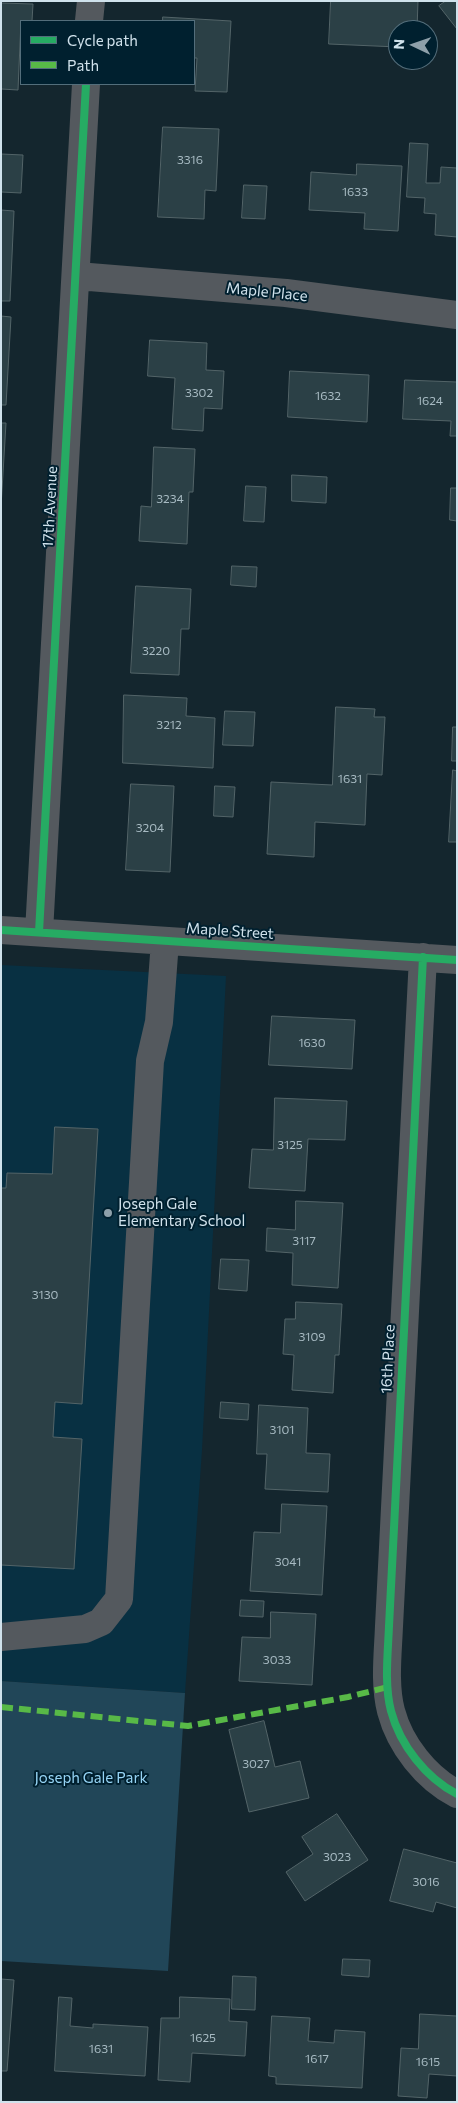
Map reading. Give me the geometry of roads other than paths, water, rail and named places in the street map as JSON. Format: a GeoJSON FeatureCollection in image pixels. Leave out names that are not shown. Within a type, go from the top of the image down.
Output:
{"type":"FeatureCollection","features":[{"type":"Feature","properties":{"kind":"street"},"geometry":{"type":"LineString","coordinates":[[89,20],[91,1]]}},
{"type":"Feature","properties":{"kind":"street","name":"17th Avenue"},"geometry":{"type":"LineString","coordinates":[[39,932],[77,276],[86,85]]}},
{"type":"Feature","properties":{"kind":"street","name":"Maple Place"},"geometry":{"type":"LineString","coordinates":[[77,276],[286,293],[457,315]]}},
{"type":"Feature","properties":{"kind":"street","name":"Maple Street"},"geometry":{"type":"LineString","coordinates":[[1,930],[457,960]]}},
{"type":"Feature","properties":{"kind":"street"},"geometry":{"type":"LineString","coordinates":[[1,1637],[85,1629],[101,1622],[119,1599],[150,1061],[159,1022],[165,941]]}},
{"type":"Feature","properties":{"kind":"street","name":"16th Place"},"geometry":{"type":"LineString","coordinates":[[423,958],[389,1626],[388,1687],[391,1711],[414,1756],[430,1777],[457,1794]]}},
{"type":"Feature","properties":{"kind":"place","name":"Joseph Gale Elementary School"},"geometry":{"type":"Point","coordinates":[108,1213]}},
{"type":"Feature","properties":{"kind":"park label","name":"Joseph Gale Park"},"geometry":{"type":"Point","coordinates":[91,1778]}}]}
